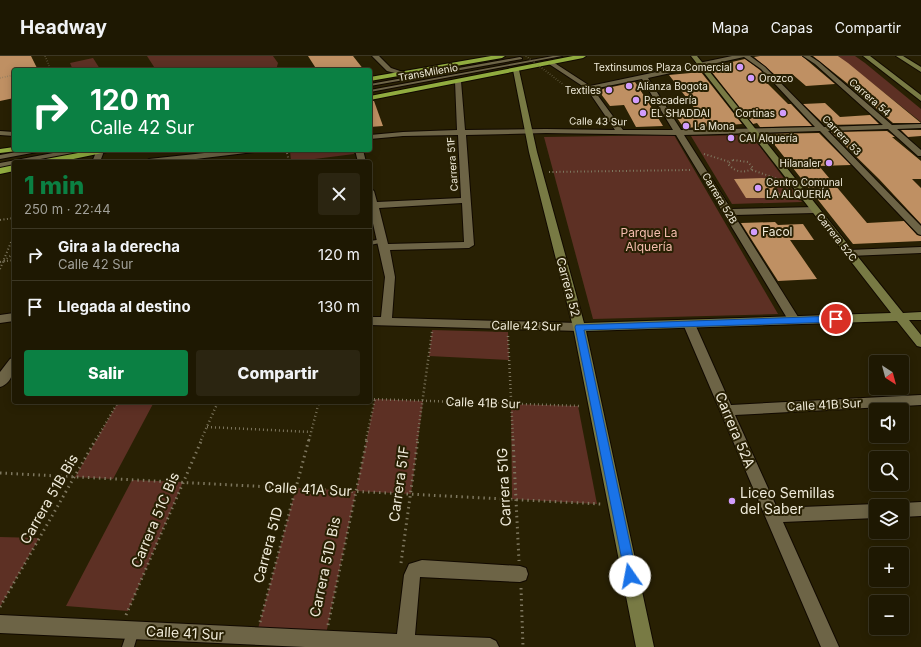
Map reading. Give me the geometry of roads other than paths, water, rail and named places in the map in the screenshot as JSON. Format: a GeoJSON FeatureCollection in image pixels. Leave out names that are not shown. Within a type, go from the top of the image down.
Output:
{"type":"FeatureCollection","features":[{"type":"Feature","properties":{"kind":"highway"},"geometry":{"type":"LineString","coordinates":[[372,79],[502,56]]}},
{"type":"Feature","properties":{"kind":"highway"},"geometry":{"type":"LineString","coordinates":[[372,98],[583,56]]}},
{"type":"Feature","properties":{"kind":"highway"},"geometry":{"type":"LineString","coordinates":[[551,63],[592,56]]}},
{"type":"Feature","properties":{"kind":"highway"},"geometry":{"type":"LineString","coordinates":[[0,151],[12,149]]}},
{"type":"Feature","properties":{"kind":"highway"},"geometry":{"type":"LineString","coordinates":[[56,160],[98,152]]}},
{"type":"Feature","properties":{"kind":"highway"},"geometry":{"type":"LineString","coordinates":[[0,171],[12,168]]}},
{"type":"Feature","properties":{"kind":"street"},"geometry":{"type":"LineString","coordinates":[[374,56],[389,70],[404,73]]}},
{"type":"Feature","properties":{"kind":"street","name":"Carrera 52C"},"geometry":{"type":"LineString","coordinates":[[694,56],[921,343]]}},
{"type":"Feature","properties":{"kind":"street"},"geometry":{"type":"LineString","coordinates":[[589,88],[741,56]]}},
{"type":"Feature","properties":{"kind":"street","name":"Carrera 53"},"geometry":{"type":"LineString","coordinates":[[746,56],[763,68],[921,232]]}},
{"type":"Feature","properties":{"kind":"street","name":"Carrera 54"},"geometry":{"type":"LineString","coordinates":[[806,56],[817,63],[921,154]]}},
{"type":"Feature","properties":{"kind":"street"},"geometry":{"type":"LineString","coordinates":[[866,56],[921,99]]}},
{"type":"Feature","properties":{"kind":"street"},"geometry":{"type":"LineString","coordinates":[[900,56],[921,70]]}},
{"type":"Feature","properties":{"kind":"street"},"geometry":{"type":"LineString","coordinates":[[551,63],[589,88],[620,132]]}},
{"type":"Feature","properties":{"kind":"street","name":"Carrera 52"},"geometry":{"type":"LineString","coordinates":[[516,70],[538,172],[579,327],[645,647]]}},
{"type":"Feature","properties":{"kind":"street","name":"Carrera 52B"},"geometry":{"type":"LineString","coordinates":[[644,76],[794,320]]}},
{"type":"Feature","properties":{"kind":"street","name":"Carrera 51F"},"geometry":{"type":"LineString","coordinates":[[384,244],[469,245],[458,81]]}},
{"type":"Feature","properties":{"kind":"street","name":"Calle 43 Sur"},"geometry":{"type":"LineString","coordinates":[[372,137],[403,134],[529,131],[678,132],[921,126]]}},
{"type":"Feature","properties":{"kind":"street"},"geometry":{"type":"LineString","coordinates":[[175,159],[176,152]]}},
{"type":"Feature","properties":{"kind":"street"},"geometry":{"type":"LineString","coordinates":[[166,160],[222,158],[246,152]]}},
{"type":"Feature","properties":{"kind":"street"},"geometry":{"type":"LineString","coordinates":[[372,198],[384,244],[390,277],[386,322]]}},
{"type":"Feature","properties":{"kind":"street"},"geometry":{"type":"LineString","coordinates":[[374,205],[466,200]]}},
{"type":"Feature","properties":{"kind":"street"},"geometry":{"type":"LineString","coordinates":[[728,212],[816,210]]}},
{"type":"Feature","properties":{"kind":"street"},"geometry":{"type":"LineString","coordinates":[[850,253],[921,250]]}},
{"type":"Feature","properties":{"kind":"street","name":"Calle 42 Sur"},"geometry":{"type":"LineString","coordinates":[[372,321],[579,327],[921,316]]}},
{"type":"Feature","properties":{"kind":"street"},"geometry":{"type":"LineString","coordinates":[[0,319],[12,317]]}},
{"type":"Feature","properties":{"kind":"street","name":"Carrera 52A"},"geometry":{"type":"LineString","coordinates":[[689,324],[830,647]]}},
{"type":"Feature","properties":{"kind":"street"},"geometry":{"type":"LineString","coordinates":[[0,382],[12,365]]}},
{"type":"Feature","properties":{"kind":"street","name":"Calle 41B Sur"},"geometry":{"type":"LineString","coordinates":[[727,410],[921,400]]}},
{"type":"Feature","properties":{"kind":"street"},"geometry":{"type":"LineString","coordinates":[[909,510],[921,509]]}},
{"type":"Feature","properties":{"kind":"street"},"geometry":{"type":"LineString","coordinates":[[772,515],[869,511]]}},
{"type":"Feature","properties":{"kind":"street"},"geometry":{"type":"LineString","coordinates":[[405,643],[412,575],[414,570],[422,568],[520,574]]}},
{"type":"Feature","properties":{"kind":"street","name":"Calle 41 Sur"},"geometry":{"type":"LineString","coordinates":[[1,626],[127,630],[490,647]]}},
{"type":"Feature","properties":{"kind":"lane","name":"TransMilenio"},"geometry":{"type":"LineString","coordinates":[[372,85],[531,56]]}},
{"type":"Feature","properties":{"kind":"lane","name":"TransMilenio"},"geometry":{"type":"LineString","coordinates":[[372,91],[560,56]]}},
{"type":"Feature","properties":{"kind":"lane"},"geometry":{"type":"LineString","coordinates":[[0,133],[12,134]]}},
{"type":"Feature","properties":{"kind":"lane"},"geometry":{"type":"LineString","coordinates":[[0,157],[26,152]]}},
{"type":"Feature","properties":{"kind":"lane"},"geometry":{"type":"LineString","coordinates":[[25,160],[67,152]]}},
{"type":"Feature","properties":{"kind":"lane"},"geometry":{"type":"LineString","coordinates":[[0,165],[12,162]]}},
{"type":"Feature","properties":{"kind":"lane"},"geometry":{"type":"LineString","coordinates":[[372,243],[384,244]]}},
{"type":"Feature","properties":{"kind":"lane"},"geometry":{"type":"LineString","coordinates":[[127,630],[128,647]]}},
{"type":"Feature","properties":{"kind":"place","name":"Textinsumos Plaza Comercial"},"geometry":{"type":"Point","coordinates":[740,67]}},
{"type":"Feature","properties":{"kind":"place","name":"Orozco"},"geometry":{"type":"Point","coordinates":[751,78]}},
{"type":"Feature","properties":{"kind":"place","name":"Alianza Bogota"},"geometry":{"type":"Point","coordinates":[629,86]}},
{"type":"Feature","properties":{"kind":"place","name":"Textiles"},"geometry":{"type":"Point","coordinates":[609,90]}},
{"type":"Feature","properties":{"kind":"place","name":"Pescadería"},"geometry":{"type":"Point","coordinates":[636,100]}},
{"type":"Feature","properties":{"kind":"place","name":"EL SHADDAI"},"geometry":{"type":"Point","coordinates":[643,113]}},
{"type":"Feature","properties":{"kind":"place","name":"Cortinas"},"geometry":{"type":"Point","coordinates":[783,113]}},
{"type":"Feature","properties":{"kind":"place","name":"La Mona"},"geometry":{"type":"Point","coordinates":[686,126]}},
{"type":"Feature","properties":{"kind":"place","name":"CAI Alquería"},"geometry":{"type":"Point","coordinates":[731,138]}},
{"type":"Feature","properties":{"kind":"place","name":"Hilanaler"},"geometry":{"type":"Point","coordinates":[829,163]}},
{"type":"Feature","properties":{"kind":"place","name":"Centro Comunal LA ALQUERÍA"},"geometry":{"type":"Point","coordinates":[758,188]}},
{"type":"Feature","properties":{"kind":"place","name":"Facol"},"geometry":{"type":"Point","coordinates":[754,232]}},
{"type":"Feature","properties":{"kind":"place","name":"Liceo Semillas del Saber"},"geometry":{"type":"Point","coordinates":[732,501]}},
{"type":"Feature","properties":{"kind":"park label","name":"Parque La Alquería"},"geometry":{"type":"Point","coordinates":[649,240]}}]}
